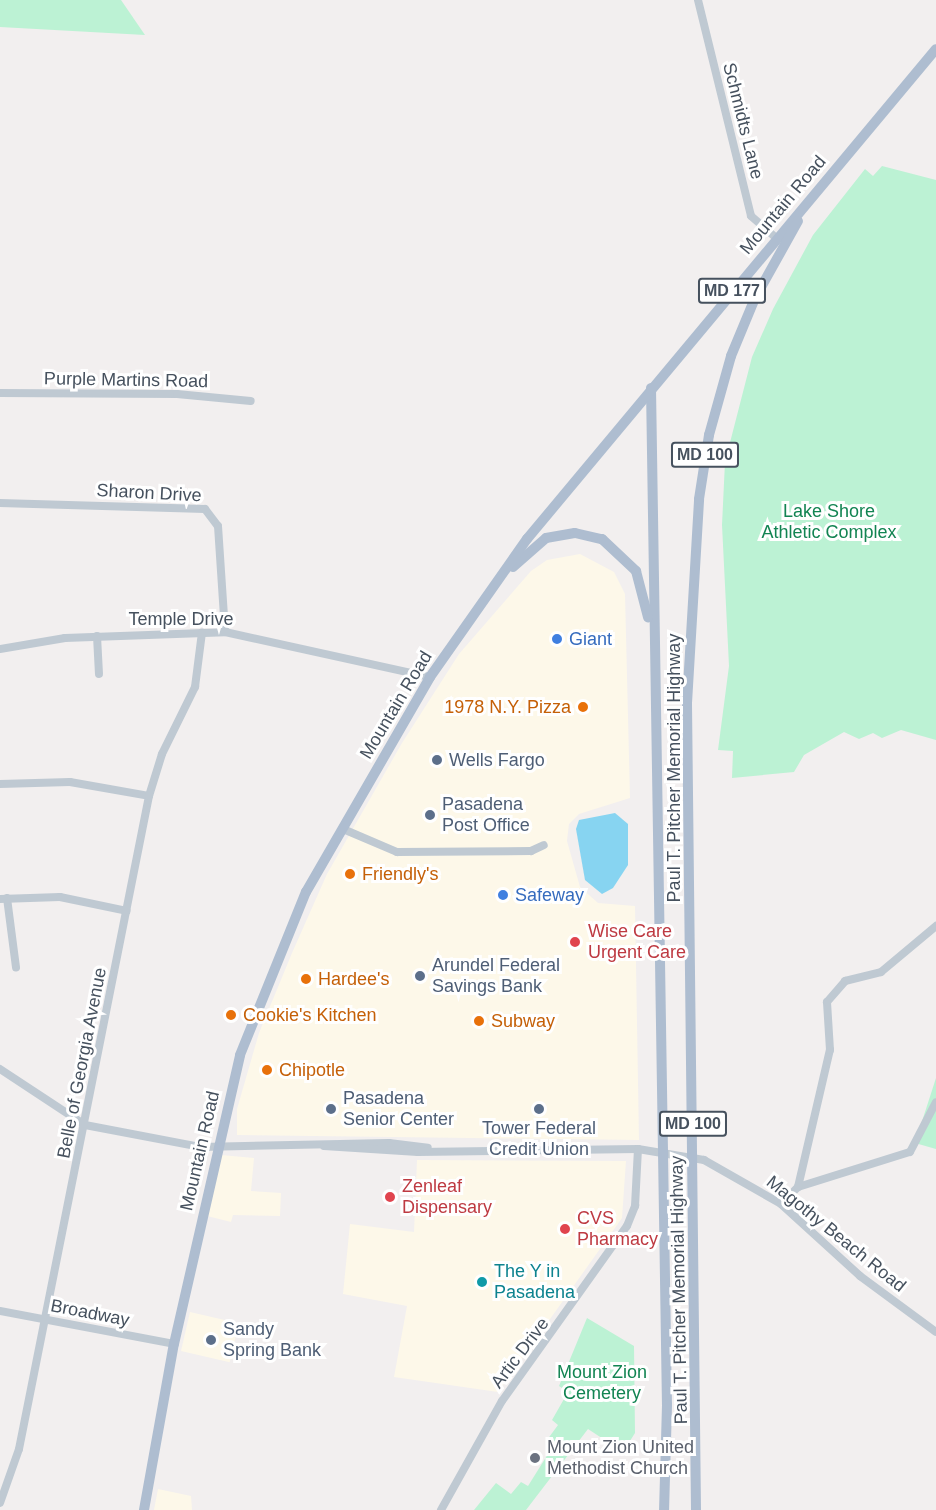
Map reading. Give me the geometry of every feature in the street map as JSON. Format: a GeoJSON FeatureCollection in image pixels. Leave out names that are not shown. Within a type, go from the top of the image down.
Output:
{"type":"FeatureCollection","features":[{"type":"Feature","properties":{"kind":"main road","name":"Mountain Road"},"geometry":{"type":"LineString","coordinates":[[144,1510],[174,1344],[217,1146],[240,1055],[269,976],[306,892],[430,676],[489,590],[651,388],[936,49]]}},
{"type":"Feature","properties":{"kind":"main road","name":"Paul T. Pitcher Memorial Highway"},"geometry":{"type":"LineString","coordinates":[[696,1510],[694,1157],[687,703],[703,467],[718,397],[742,326],[813,194]]}},
{"type":"Feature","properties":{"kind":"main road","name":"Paul T. Pitcher Memorial Highway"},"geometry":{"type":"LineString","coordinates":[[651,388],[664,1150],[664,1510]]}},
{"type":"Feature","properties":{"kind":"main road"},"geometry":{"type":"LineString","coordinates":[[489,590],[546,538],[588,535],[614,546],[643,586],[655,704]]}},
{"type":"Feature","properties":{"kind":"street","name":"Schmidts Lane"},"geometry":{"type":"LineString","coordinates":[[698,0],[752,216],[776,238]]}},
{"type":"Feature","properties":{"kind":"street","name":"Purple Martins Road"},"geometry":{"type":"LineString","coordinates":[[0,393],[177,394],[251,402]]}},
{"type":"Feature","properties":{"kind":"street","name":"Sharon Drive"},"geometry":{"type":"LineString","coordinates":[[0,503],[206,509],[218,526],[225,632]]}},
{"type":"Feature","properties":{"kind":"street","name":"Belle of Georgia Avenue"},"geometry":{"type":"LineString","coordinates":[[0,1503],[15,1470],[149,796],[162,754],[195,687],[202,632]]}},
{"type":"Feature","properties":{"kind":"street","name":"Temple Drive"},"geometry":{"type":"LineString","coordinates":[[0,649],[97,636],[225,632],[430,676]]}},
{"type":"Feature","properties":{"kind":"street"},"geometry":{"type":"LineString","coordinates":[[97,636],[99,674]]}},
{"type":"Feature","properties":{"kind":"street"},"geometry":{"type":"LineString","coordinates":[[0,784],[70,782],[149,796]]}},
{"type":"Feature","properties":{"kind":"street"},"geometry":{"type":"LineString","coordinates":[[343,829],[397,852],[531,851],[544,844]]}},
{"type":"Feature","properties":{"kind":"street"},"geometry":{"type":"LineString","coordinates":[[16,967],[4,899],[60,897],[127,911]]}},
{"type":"Feature","properties":{"kind":"street"},"geometry":{"type":"LineString","coordinates":[[798,1187],[830,1050],[827,1002],[845,981],[881,972],[936,926]]}},
{"type":"Feature","properties":{"kind":"street"},"geometry":{"type":"LineString","coordinates":[[0,1069],[85,1125]]}},
{"type":"Feature","properties":{"kind":"street"},"geometry":{"type":"LineString","coordinates":[[781,1204],[798,1187],[910,1152],[936,1102]]}},
{"type":"Feature","properties":{"kind":"street","name":"Magothy Beach Road"},"geometry":{"type":"LineString","coordinates":[[85,1125],[217,1146],[324,1146],[389,1143],[428,1148],[664,1150],[694,1157],[725,1168],[781,1204],[860,1276],[936,1332]]}},
{"type":"Feature","properties":{"kind":"street","name":"Artic Drive"},"geometry":{"type":"LineString","coordinates":[[441,1510],[502,1401],[627,1226],[636,1199],[638,1149]]}},
{"type":"Feature","properties":{"kind":"street","name":"Broadway"},"geometry":{"type":"LineString","coordinates":[[0,1311],[174,1344]]}},
{"type":"Feature","properties":{"kind":"shaded area"},"geometry":{"type":"Polygon","coordinates":[[[580,554],[614,572],[625,594],[630,798],[579,814],[569,824],[567,841],[580,887],[598,903],[635,906],[639,1140],[237,1135],[237,1109],[259,1033],[292,953],[327,874],[402,743],[459,654],[531,571],[547,560],[580,554]]]}},
{"type":"Feature","properties":{"kind":"shaded area"},"geometry":{"type":"Polygon","coordinates":[[[221,1155],[254,1158],[251,1191],[281,1193],[280,1216],[233,1215],[231,1222],[207,1216],[221,1155]]]}},
{"type":"Feature","properties":{"kind":"shaded area"},"geometry":{"type":"Polygon","coordinates":[[[417,1160],[626,1161],[622,1218],[498,1392],[394,1377],[407,1306],[343,1294],[350,1224],[414,1232],[417,1160]]]}},
{"type":"Feature","properties":{"kind":"shaded area"},"geometry":{"type":"Polygon","coordinates":[[[190,1312],[239,1323],[230,1362],[181,1351],[190,1312]]]}},
{"type":"Feature","properties":{"kind":"shaded area"},"geometry":{"type":"Polygon","coordinates":[[[158,1489],[191,1496],[192,1510],[154,1510],[158,1489]]]}},
{"type":"Feature","properties":{"kind":"green space"},"geometry":{"type":"Polygon","coordinates":[[[0,0],[121,0],[145,35],[0,27],[0,0]]]}},
{"type":"Feature","properties":{"kind":"green space","name":"Lake Shore Athletic Complex"},"geometry":{"type":"Polygon","coordinates":[[[882,166],[936,180],[936,740],[901,730],[882,738],[873,733],[859,739],[844,732],[804,755],[794,772],[732,778],[733,751],[718,750],[729,666],[722,525],[725,462],[752,357],[773,309],[813,235],[865,169],[873,176],[882,166]]]}},
{"type":"Feature","properties":{"kind":"green space"},"geometry":{"type":"Polygon","coordinates":[[[936,1078],[936,1149],[915,1143],[936,1078]]]}},
{"type":"Feature","properties":{"kind":"green space","name":"Mount Zion Cemetery"},"geometry":{"type":"Polygon","coordinates":[[[587,1318],[634,1346],[635,1433],[623,1452],[588,1429],[526,1510],[474,1510],[496,1483],[511,1494],[521,1482],[528,1486],[553,1446],[547,1440],[558,1425],[552,1420],[568,1392],[559,1386],[587,1318]]]}},
{"type":"Feature","properties":{"kind":"water"},"geometry":{"type":"Polygon","coordinates":[[[615,813],[628,824],[628,865],[613,888],[602,894],[585,880],[576,829],[579,820],[615,813]]]}},
{"type":"Feature","properties":{"kind":"place","name":"Giant"},"geometry":{"type":"Point","coordinates":[557,639]}},
{"type":"Feature","properties":{"kind":"place","name":"1978 N.Y. Pizza"},"geometry":{"type":"Point","coordinates":[583,707]}},
{"type":"Feature","properties":{"kind":"place","name":"Wells Fargo"},"geometry":{"type":"Point","coordinates":[437,760]}},
{"type":"Feature","properties":{"kind":"place","name":"Pasadena Post Office"},"geometry":{"type":"Point","coordinates":[430,815]}},
{"type":"Feature","properties":{"kind":"place","name":"Friendly's"},"geometry":{"type":"Point","coordinates":[350,874]}},
{"type":"Feature","properties":{"kind":"place","name":"Safeway"},"geometry":{"type":"Point","coordinates":[503,895]}},
{"type":"Feature","properties":{"kind":"place","name":"Wise Care Urgent Care"},"geometry":{"type":"Point","coordinates":[575,942]}},
{"type":"Feature","properties":{"kind":"place","name":"Arundel Federal Savings Bank"},"geometry":{"type":"Point","coordinates":[420,976]}},
{"type":"Feature","properties":{"kind":"place","name":"Hardee's"},"geometry":{"type":"Point","coordinates":[306,979]}},
{"type":"Feature","properties":{"kind":"place","name":"Cookie's Kitchen"},"geometry":{"type":"Point","coordinates":[231,1015]}},
{"type":"Feature","properties":{"kind":"place","name":"Subway"},"geometry":{"type":"Point","coordinates":[479,1021]}},
{"type":"Feature","properties":{"kind":"place","name":"Chipotle"},"geometry":{"type":"Point","coordinates":[267,1070]}},
{"type":"Feature","properties":{"kind":"place","name":"Pasadena Senior Center"},"geometry":{"type":"Point","coordinates":[331,1109]}},
{"type":"Feature","properties":{"kind":"place","name":"Tower Federal Credit Union"},"geometry":{"type":"Point","coordinates":[539,1109]}},
{"type":"Feature","properties":{"kind":"place","name":"Zenleaf Dispensary"},"geometry":{"type":"Point","coordinates":[390,1197]}},
{"type":"Feature","properties":{"kind":"place","name":"CVS Pharmacy"},"geometry":{"type":"Point","coordinates":[565,1229]}},
{"type":"Feature","properties":{"kind":"place","name":"The Y in Pasadena"},"geometry":{"type":"Point","coordinates":[482,1282]}},
{"type":"Feature","properties":{"kind":"place","name":"Sandy Spring Bank"},"geometry":{"type":"Point","coordinates":[211,1340]}},
{"type":"Feature","properties":{"kind":"place","name":"Mount Zion United Methodist Church"},"geometry":{"type":"Point","coordinates":[535,1458]}}]}
